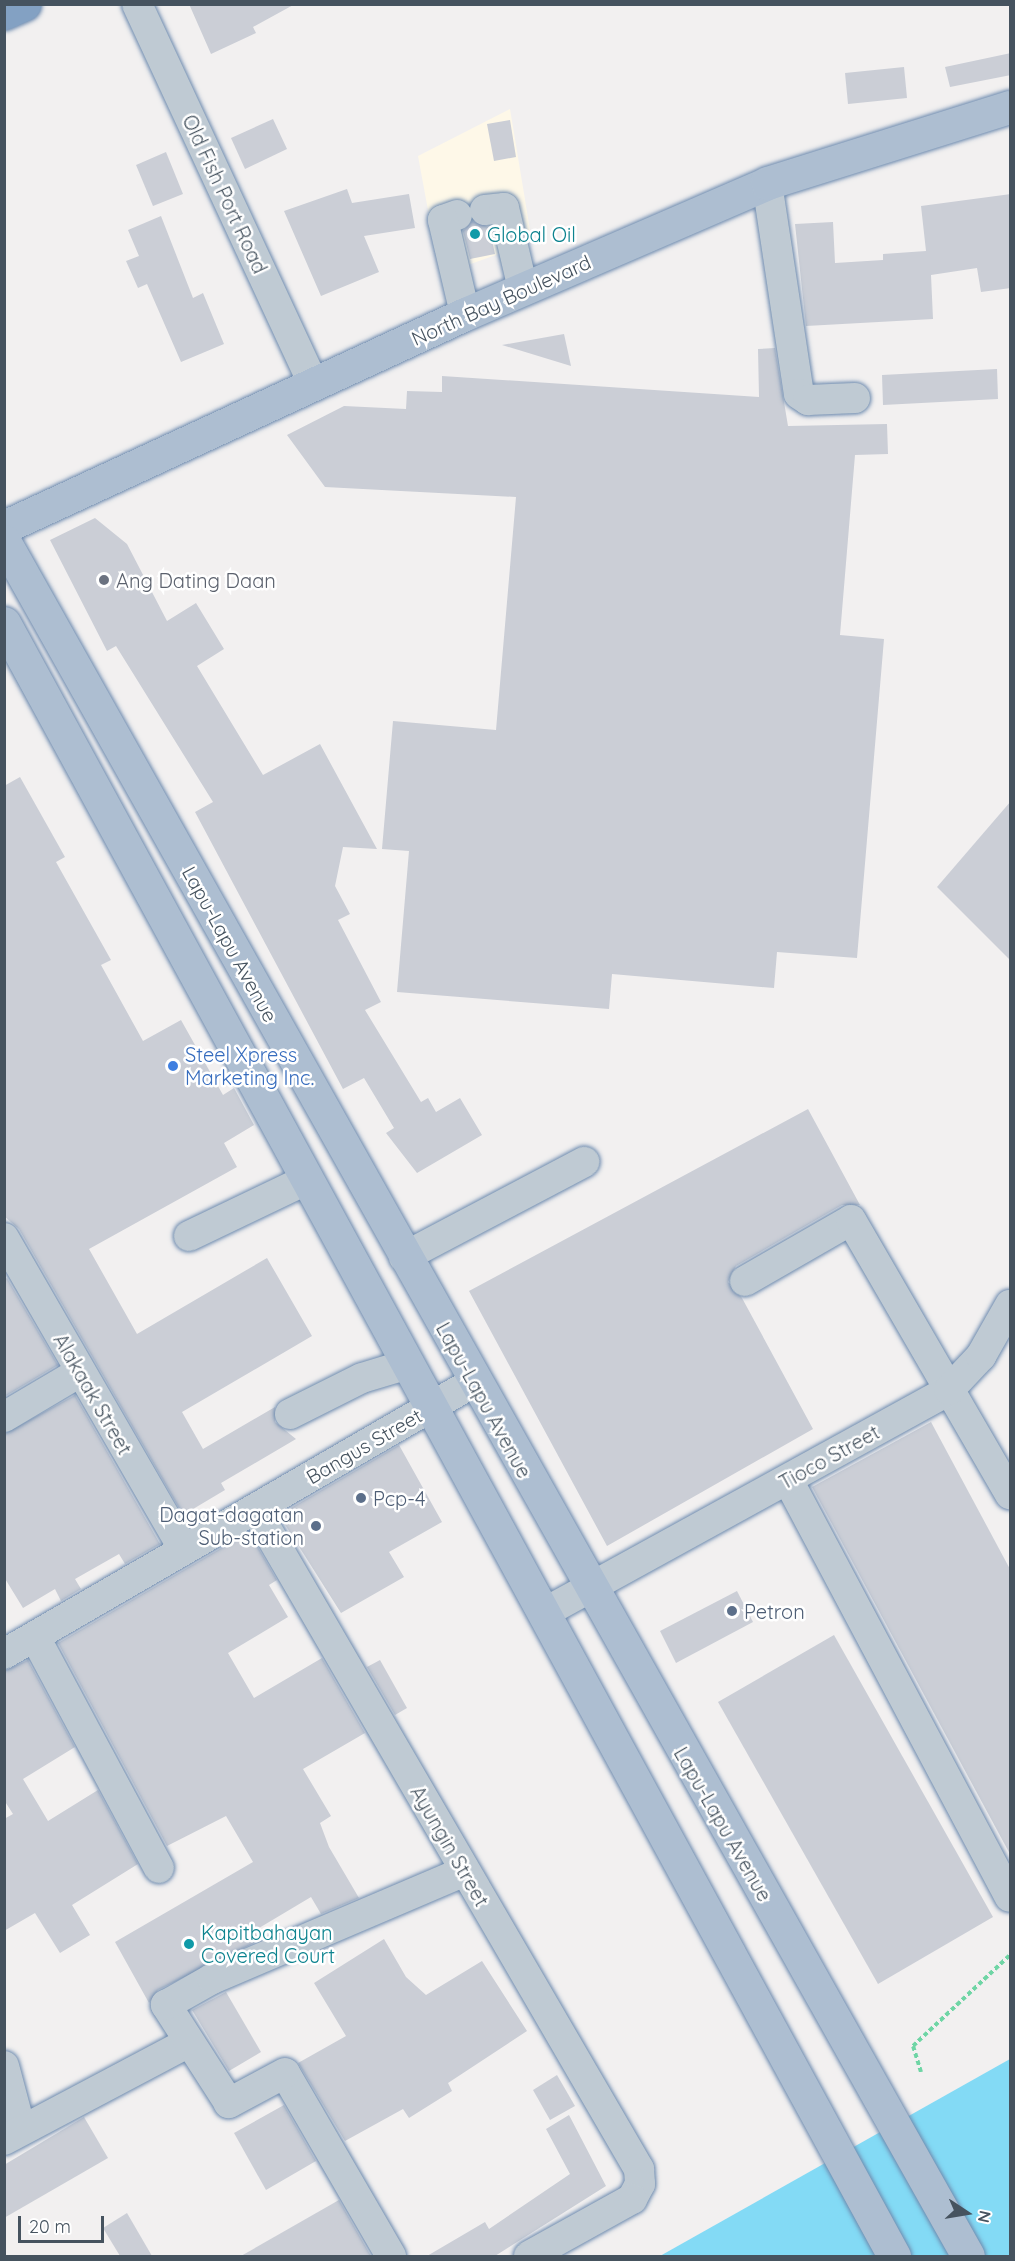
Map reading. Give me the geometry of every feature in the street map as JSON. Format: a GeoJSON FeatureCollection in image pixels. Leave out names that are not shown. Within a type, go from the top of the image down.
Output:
{"type":"FeatureCollection","features":[{"type":"Feature","properties":{"kind":"highway"},"geometry":{"type":"LineString","coordinates":[[4,13],[24,4]]}},
{"type":"Feature","properties":{"kind":"main road","name":"North Bay Boulevard"},"geometry":{"type":"LineString","coordinates":[[4,527],[465,314],[767,183],[1011,107]]}},
{"type":"Feature","properties":{"kind":"main road","name":"Lapu-Lapu Avenue"},"geometry":{"type":"LineString","coordinates":[[4,541],[589,1589],[969,2256]]}},
{"type":"Feature","properties":{"kind":"main road"},"geometry":{"type":"LineString","coordinates":[[4,623],[544,1613],[817,2121],[894,2256]]}},
{"type":"Feature","properties":{"kind":"street","name":"Old Fish Port Road"},"geometry":{"type":"LineString","coordinates":[[137,4],[313,384]]}},
{"type":"Feature","properties":{"kind":"street"},"geometry":{"type":"LineString","coordinates":[[767,183],[799,394],[808,400],[855,398]]}},
{"type":"Feature","properties":{"kind":"street"},"geometry":{"type":"LineString","coordinates":[[465,314],[443,220],[471,212],[504,208],[523,289]]}},
{"type":"Feature","properties":{"kind":"street"},"geometry":{"type":"LineString","coordinates":[[404,1257],[584,1162]]}},
{"type":"Feature","properties":{"kind":"street"},"geometry":{"type":"LineString","coordinates":[[189,1236],[308,1179]]}},
{"type":"Feature","properties":{"kind":"street"},"geometry":{"type":"LineString","coordinates":[[745,1281],[850,1220],[1011,1494]]}},
{"type":"Feature","properties":{"kind":"street","name":"Alakaak Street"},"geometry":{"type":"LineString","coordinates":[[4,1238],[13,1271],[80,1372],[184,1550]]}},
{"type":"Feature","properties":{"kind":"street","name":"Tioco Street"},"geometry":{"type":"LineString","coordinates":[[544,1613],[949,1390],[981,1356],[1011,1305]]}},
{"type":"Feature","properties":{"kind":"street"},"geometry":{"type":"LineString","coordinates":[[290,1414],[362,1378],[408,1364]]}},
{"type":"Feature","properties":{"kind":"street"},"geometry":{"type":"LineString","coordinates":[[4,1417],[80,1372]]}},
{"type":"Feature","properties":{"kind":"street","name":"Bangus Street"},"geometry":{"type":"LineString","coordinates":[[4,1654],[474,1382]]}},
{"type":"Feature","properties":{"kind":"street"},"geometry":{"type":"LineString","coordinates":[[788,1480],[1011,1897]]}},
{"type":"Feature","properties":{"kind":"street","name":"Ayungin Street"},"geometry":{"type":"LineString","coordinates":[[255,1509],[639,2169],[640,2184],[632,2199],[529,2256]]}},
{"type":"Feature","properties":{"kind":"street"},"geometry":{"type":"LineString","coordinates":[[34,1637],[159,1868]]}},
{"type":"Feature","properties":{"kind":"street"},"geometry":{"type":"LineString","coordinates":[[391,2256],[285,2073],[229,2103],[166,2005],[212,1979],[465,1872]]}},
{"type":"Feature","properties":{"kind":"street"},"geometry":{"type":"LineString","coordinates":[[4,2066],[13,2135],[189,2042]]}},
{"type":"Feature","properties":{"kind":"path"},"geometry":{"type":"LineString","coordinates":[[921,2072],[913,2046],[1011,1955]]}},
{"type":"Feature","properties":{"kind":"shaded area"},"geometry":{"type":"Polygon","coordinates":[[[510,109],[532,242],[440,275],[418,156],[510,109]]]}},
{"type":"Feature","properties":{"kind":"water"},"geometry":{"type":"Polygon","coordinates":[[[1010,2059],[1010,2256],[660,2256],[1010,2059]]]}},
{"type":"Feature","properties":{"kind":"building"},"geometry":{"type":"Polygon","coordinates":[[[189,4],[295,4],[253,27],[256,33],[211,54],[189,4]]]}},
{"type":"Feature","properties":{"kind":"building"},"geometry":{"type":"Polygon","coordinates":[[[1011,53],[1011,75],[950,87],[945,67],[1011,53]]]}},
{"type":"Feature","properties":{"kind":"building"},"geometry":{"type":"Polygon","coordinates":[[[904,67],[907,98],[848,104],[845,73],[904,67]]]}},
{"type":"Feature","properties":{"kind":"building"},"geometry":{"type":"Polygon","coordinates":[[[273,119],[287,149],[245,169],[231,138],[273,119]]]}},
{"type":"Feature","properties":{"kind":"building"},"geometry":{"type":"Polygon","coordinates":[[[510,120],[516,157],[494,161],[487,124],[510,120]]]}},
{"type":"Feature","properties":{"kind":"building"},"geometry":{"type":"Polygon","coordinates":[[[166,152],[183,194],[153,206],[136,165],[166,152]]]}},
{"type":"Feature","properties":{"kind":"building"},"geometry":{"type":"Polygon","coordinates":[[[347,189],[352,203],[409,194],[415,228],[364,236],[379,272],[321,296],[284,211],[347,189]]]}},
{"type":"Feature","properties":{"kind":"building"},"geometry":{"type":"Polygon","coordinates":[[[1011,194],[1011,288],[981,292],[977,268],[931,275],[933,319],[806,326],[795,224],[833,222],[835,263],[883,260],[883,254],[926,251],[921,206],[1011,194]]]}},
{"type":"Feature","properties":{"kind":"building"},"geometry":{"type":"Polygon","coordinates":[[[161,216],[193,298],[203,293],[224,344],[181,362],[147,284],[138,288],[126,261],[139,256],[128,230],[161,216]]]}},
{"type":"Feature","properties":{"kind":"building"},"geometry":{"type":"Polygon","coordinates":[[[472,221],[489,227],[495,254],[470,259],[463,231],[472,221]]]}},
{"type":"Feature","properties":{"kind":"building"},"geometry":{"type":"Polygon","coordinates":[[[564,334],[571,366],[502,345],[564,334]]]}},
{"type":"Feature","properties":{"kind":"building"},"geometry":{"type":"Polygon","coordinates":[[[775,348],[788,426],[887,424],[888,454],[855,455],[840,635],[884,639],[857,958],[777,952],[774,988],[612,974],[609,1009],[397,992],[409,851],[382,849],[393,721],[496,730],[516,497],[325,487],[287,435],[344,406],[406,409],[407,391],[442,392],[442,376],[759,397],[758,349],[775,348]]]}},
{"type":"Feature","properties":{"kind":"building"},"geometry":{"type":"Polygon","coordinates":[[[997,369],[998,399],[883,405],[882,375],[997,369]]]}},
{"type":"Feature","properties":{"kind":"building"},"geometry":{"type":"Polygon","coordinates":[[[95,518],[127,544],[167,621],[196,603],[224,649],[197,666],[263,775],[320,744],[377,849],[343,847],[335,886],[350,914],[338,920],[381,1002],[365,1010],[421,1102],[428,1098],[436,1112],[460,1098],[482,1135],[417,1173],[386,1133],[394,1128],[364,1078],[343,1089],[195,812],[213,802],[116,646],[107,651],[50,540],[95,518]]]}},
{"type":"Feature","properties":{"kind":"building"},"geometry":{"type":"Polygon","coordinates":[[[20,777],[65,857],[56,862],[111,960],[101,965],[143,1041],[181,1020],[223,1095],[234,1088],[254,1125],[224,1143],[237,1167],[89,1249],[137,1334],[267,1258],[312,1336],[182,1412],[203,1449],[275,1407],[275,1422],[296,1439],[221,1483],[225,1490],[183,1515],[19,1229],[4,1216],[4,786],[20,777]]]}},
{"type":"Feature","properties":{"kind":"building"},"geometry":{"type":"Polygon","coordinates":[[[1011,801],[1011,961],[937,887],[1011,801]]]}},
{"type":"Feature","properties":{"kind":"building"},"geometry":{"type":"Polygon","coordinates":[[[808,1109],[860,1205],[842,1205],[736,1266],[728,1282],[742,1298],[813,1429],[607,1546],[469,1291],[808,1109]]]}},
{"type":"Feature","properties":{"kind":"building"},"geometry":{"type":"Polygon","coordinates":[[[7,1278],[58,1365],[4,1397],[4,1280],[7,1278]]]}},
{"type":"Feature","properties":{"kind":"building"},"geometry":{"type":"Polygon","coordinates":[[[75,1395],[160,1544],[125,1564],[119,1554],[75,1579],[81,1589],[61,1601],[55,1589],[23,1608],[4,1577],[4,1434],[75,1395]]]}},
{"type":"Feature","properties":{"kind":"building"},"geometry":{"type":"Polygon","coordinates":[[[931,1422],[1011,1571],[1011,1856],[812,1487],[931,1422]]]}},
{"type":"Feature","properties":{"kind":"building"},"geometry":{"type":"Polygon","coordinates":[[[399,1445],[442,1522],[389,1552],[404,1577],[341,1613],[279,1515],[399,1445]]]}},
{"type":"Feature","properties":{"kind":"building"},"geometry":{"type":"Polygon","coordinates":[[[249,1532],[277,1580],[269,1585],[288,1617],[228,1653],[254,1698],[322,1658],[365,1733],[303,1769],[331,1816],[320,1823],[329,1847],[359,1898],[321,1914],[311,1897],[254,1931],[260,1940],[158,1990],[149,2003],[115,1942],[253,1862],[226,1816],[167,1846],[58,1643],[249,1532]]]}},
{"type":"Feature","properties":{"kind":"building"},"geometry":{"type":"Polygon","coordinates":[[[737,1591],[753,1622],[676,1663],[660,1631],[737,1591]]]}},
{"type":"Feature","properties":{"kind":"building"},"geometry":{"type":"Polygon","coordinates":[[[834,1635],[993,1917],[878,1984],[718,1702],[834,1635]]]}},
{"type":"Feature","properties":{"kind":"building"},"geometry":{"type":"Polygon","coordinates":[[[28,1660],[75,1747],[23,1779],[48,1821],[98,1790],[138,1864],[72,1905],[90,1935],[60,1953],[35,1913],[4,1931],[4,1819],[13,1814],[4,1800],[4,1671],[28,1660]]]}},
{"type":"Feature","properties":{"kind":"building"},"geometry":{"type":"Polygon","coordinates":[[[380,1660],[407,1708],[395,1715],[367,1667],[380,1660]]]}},
{"type":"Feature","properties":{"kind":"building"},"geometry":{"type":"Polygon","coordinates":[[[384,1939],[406,1977],[426,1995],[482,1961],[527,2031],[448,2083],[452,2091],[409,2118],[403,2109],[345,2141],[298,2063],[346,2036],[314,1983],[384,1939]]]}},
{"type":"Feature","properties":{"kind":"building"},"geometry":{"type":"Polygon","coordinates":[[[226,1992],[261,2052],[229,2071],[192,2010],[226,1992]]]}},
{"type":"Feature","properties":{"kind":"building"},"geometry":{"type":"Polygon","coordinates":[[[557,2075],[575,2106],[550,2120],[533,2090],[557,2075]]]}},
{"type":"Feature","properties":{"kind":"building"},"geometry":{"type":"Polygon","coordinates":[[[284,2105],[316,2161],[266,2190],[234,2133],[284,2105]]]}},
{"type":"Feature","properties":{"kind":"building"},"geometry":{"type":"Polygon","coordinates":[[[569,2115],[606,2186],[495,2256],[427,2256],[485,2222],[489,2229],[570,2174],[546,2129],[569,2115]]]}},
{"type":"Feature","properties":{"kind":"building"},"geometry":{"type":"Polygon","coordinates":[[[84,2117],[108,2158],[4,2218],[4,2165],[84,2117]]]}},
{"type":"Feature","properties":{"kind":"building"},"geometry":{"type":"Polygon","coordinates":[[[339,2200],[371,2256],[241,2256],[339,2200]]]}},
{"type":"Feature","properties":{"kind":"building"},"geometry":{"type":"Polygon","coordinates":[[[127,2213],[152,2256],[120,2256],[103,2228],[127,2213]]]}},
{"type":"Feature","properties":{"kind":"place","name":"Global Oil"},"geometry":{"type":"Point","coordinates":[475,234]}},
{"type":"Feature","properties":{"kind":"place","name":"Ang Dating Daan"},"geometry":{"type":"Point","coordinates":[104,580]}},
{"type":"Feature","properties":{"kind":"place","name":"Steel Xpress Marketing Inc."},"geometry":{"type":"Point","coordinates":[173,1066]}},
{"type":"Feature","properties":{"kind":"place","name":"Pcp-4"},"geometry":{"type":"Point","coordinates":[361,1498]}},
{"type":"Feature","properties":{"kind":"place","name":"Dagat-dagatan Sub-station"},"geometry":{"type":"Point","coordinates":[316,1526]}},
{"type":"Feature","properties":{"kind":"place","name":"Petron"},"geometry":{"type":"Point","coordinates":[732,1611]}},
{"type":"Feature","properties":{"kind":"place","name":"Kapitbahayan Covered Court"},"geometry":{"type":"Point","coordinates":[189,1944]}}]}
